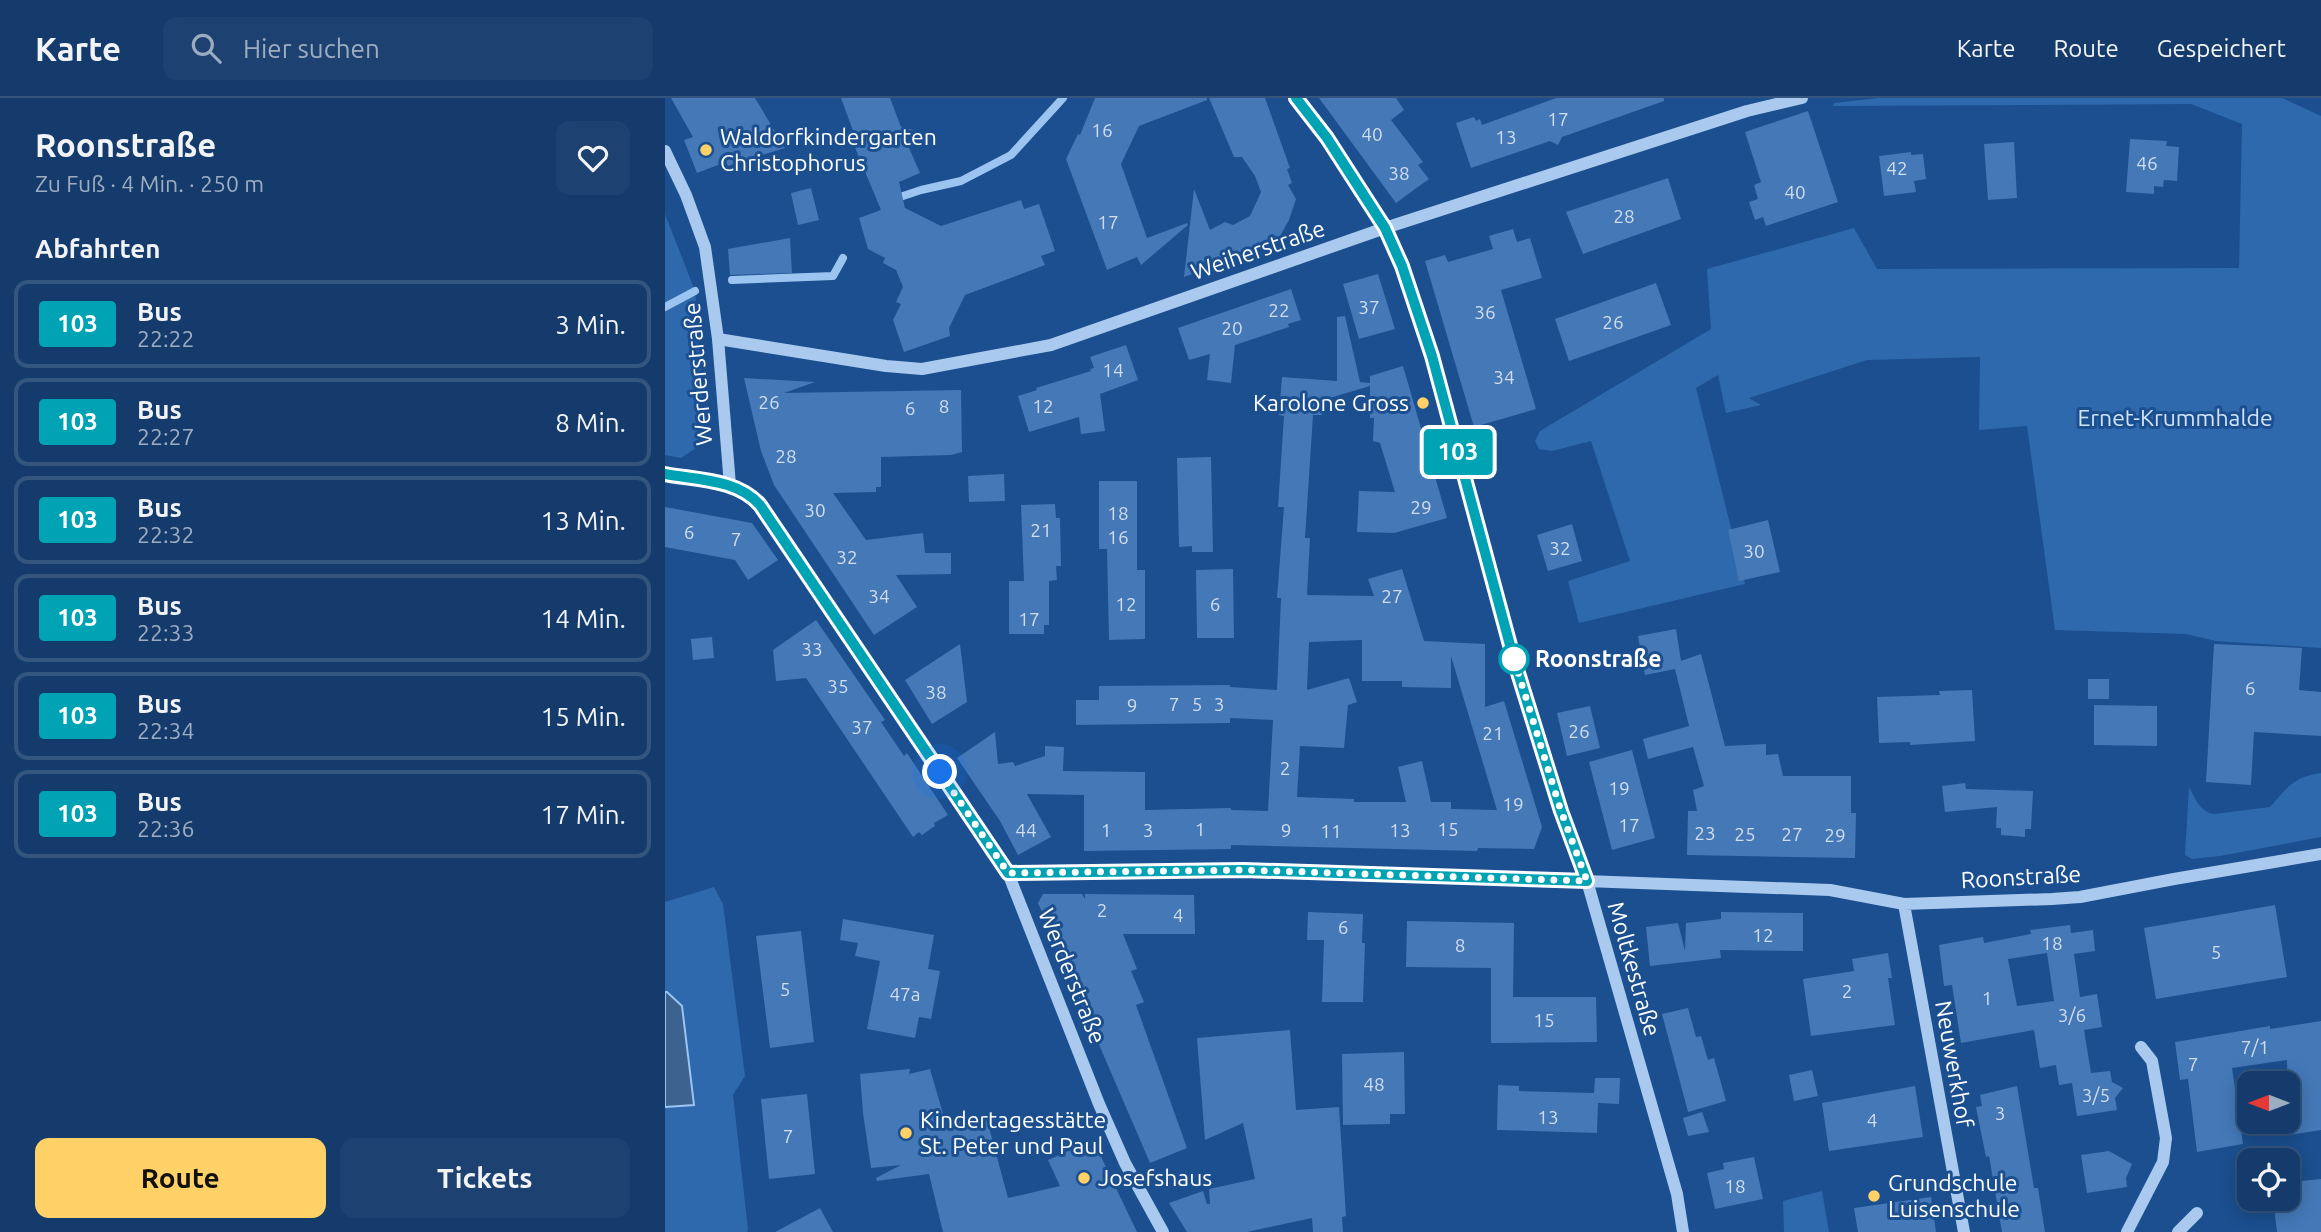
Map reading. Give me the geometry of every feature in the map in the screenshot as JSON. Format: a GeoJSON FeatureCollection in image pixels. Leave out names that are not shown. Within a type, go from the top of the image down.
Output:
{"type":"FeatureCollection","features":[{"type":"Feature","properties":{"kind":"street","name":"Moltkestraße"},"geometry":{"type":"LineString","coordinates":[[1297,98],[1327,138],[1385,228],[1402,266],[1432,356],[1512,653],[1561,811],[1587,881],[1677,1194],[1683,1232]]}},
{"type":"Feature","properties":{"kind":"street","name":"Weiherstraße"},"geometry":{"type":"LineString","coordinates":[[718,339],[892,367],[922,369],[1051,345],[1748,104],[1802,98]]}},
{"type":"Feature","properties":{"kind":"street","name":"Werderstraße"},"geometry":{"type":"LineString","coordinates":[[665,151],[686,195],[705,247],[718,339],[730,485],[750,494],[760,505],[1008,873],[1099,1104],[1125,1163],[1163,1232]]}},
{"type":"Feature","properties":{"kind":"street"},"geometry":{"type":"LineString","coordinates":[[665,474],[730,485]]}},
{"type":"Feature","properties":{"kind":"street","name":"Roonstraße"},"geometry":{"type":"LineString","coordinates":[[1008,873],[1244,870],[1587,881],[1830,890],[1904,904],[2080,897],[2321,855]]}},
{"type":"Feature","properties":{"kind":"street","name":"Neuwerkhof"},"geometry":{"type":"LineString","coordinates":[[1904,904],[1963,1232]]}},
{"type":"Feature","properties":{"kind":"street"},"geometry":{"type":"LineString","coordinates":[[2127,1232],[2162,1162],[2166,1138],[2152,1061],[2141,1047]]}},
{"type":"Feature","properties":{"kind":"street"},"geometry":{"type":"LineString","coordinates":[[2178,1232],[2197,1213]]}},
{"type":"Feature","properties":{"kind":"green space","name":"Ernet-Krummhalde"},"geometry":{"type":"Polygon","coordinates":[[[1879,98],[2282,98],[2321,116],[2321,648],[2216,641],[2186,634],[2055,630],[2027,426],[1979,430],[1980,357],[1867,360],[1749,398],[1761,405],[1726,413],[1718,375],[1696,388],[1745,584],[1579,623],[1568,581],[1630,561],[1591,441],[1552,451],[1539,449],[1535,441],[1540,431],[1711,329],[1707,269],[1854,228],[1877,269],[2239,268],[2242,124],[2191,104],[1833,106],[1834,103],[1879,98]]]}},
{"type":"Feature","properties":{"kind":"green space"},"geometry":{"type":"Polygon","coordinates":[[[665,214],[695,291],[702,385],[702,425],[696,448],[681,458],[665,455],[665,214]]]}},
{"type":"Feature","properties":{"kind":"green space"},"geometry":{"type":"Polygon","coordinates":[[[2321,773],[2321,837],[2220,856],[2192,859],[2185,855],[2189,787],[2202,807],[2214,814],[2270,807],[2297,780],[2321,773]]]}},
{"type":"Feature","properties":{"kind":"green space"},"geometry":{"type":"Polygon","coordinates":[[[714,887],[723,904],[745,1076],[733,1095],[748,1230],[665,1232],[665,902],[714,887]]]}},
{"type":"Feature","properties":{"kind":"green space"},"geometry":{"type":"Polygon","coordinates":[[[1822,1191],[1829,1232],[1784,1232],[1783,1201],[1822,1191]]]}},
{"type":"Feature","properties":{"kind":"shaded area"},"geometry":{"type":"Polygon","coordinates":[[[665,992],[682,1006],[694,1105],[665,1107],[665,992]]]}},
{"type":"Feature","properties":{"kind":"building"},"geometry":{"type":"Polygon","coordinates":[[[671,98],[755,98],[785,148],[728,166],[726,162],[697,173],[684,140],[693,137],[671,98]]]}},
{"type":"Feature","properties":{"kind":"building"},"geometry":{"type":"Polygon","coordinates":[[[841,98],[890,98],[901,127],[913,130],[906,141],[920,173],[899,182],[905,208],[941,226],[1021,200],[1024,209],[1039,204],[1055,251],[1041,256],[1045,265],[965,295],[949,328],[950,336],[904,352],[893,320],[901,304],[896,302],[903,287],[896,270],[883,263],[885,258],[868,249],[859,218],[881,210],[851,138],[855,136],[841,98]]]}},
{"type":"Feature","properties":{"kind":"building"},"geometry":{"type":"Polygon","coordinates":[[[1095,98],[1207,98],[1139,126],[1121,164],[1147,238],[1187,223],[1188,225],[1141,265],[1137,257],[1107,270],[1066,159],[1078,134],[1080,135],[1095,98]]]}},
{"type":"Feature","properties":{"kind":"building"},"geometry":{"type":"Polygon","coordinates":[[[1209,98],[1265,98],[1290,168],[1287,169],[1292,183],[1288,185],[1296,199],[1280,236],[1261,242],[1260,246],[1248,250],[1249,253],[1184,277],[1194,189],[1210,230],[1225,222],[1233,225],[1250,216],[1261,192],[1255,176],[1242,157],[1234,157],[1209,98]]]}},
{"type":"Feature","properties":{"kind":"building"},"geometry":{"type":"Polygon","coordinates":[[[1319,98],[1396,98],[1404,110],[1391,120],[1423,162],[1418,165],[1429,179],[1396,203],[1319,98]]]}},
{"type":"Feature","properties":{"kind":"building"},"geometry":{"type":"Polygon","coordinates":[[[1556,98],[1664,98],[1664,101],[1562,137],[1558,145],[1550,141],[1471,168],[1456,123],[1474,117],[1476,121],[1480,119],[1482,125],[1556,98]]]}},
{"type":"Feature","properties":{"kind":"building"},"geometry":{"type":"Polygon","coordinates":[[[1808,111],[1838,202],[1766,226],[1763,217],[1755,220],[1749,202],[1758,199],[1754,185],[1761,182],[1745,132],[1808,111]]]}},
{"type":"Feature","properties":{"kind":"building"},"geometry":{"type":"Polygon","coordinates":[[[2130,139],[2167,141],[2166,146],[2179,147],[2177,181],[2164,180],[2163,187],[2154,186],[2154,194],[2126,192],[2130,139]]]}},
{"type":"Feature","properties":{"kind":"building"},"geometry":{"type":"Polygon","coordinates":[[[2014,142],[2017,198],[1988,200],[1984,144],[2014,142]]]}},
{"type":"Feature","properties":{"kind":"building"},"geometry":{"type":"Polygon","coordinates":[[[1911,152],[1911,155],[1923,154],[1926,179],[1914,181],[1916,192],[1884,196],[1879,156],[1911,152]]]}},
{"type":"Feature","properties":{"kind":"building"},"geometry":{"type":"Polygon","coordinates":[[[1668,178],[1681,219],[1583,254],[1566,212],[1668,178]]]}},
{"type":"Feature","properties":{"kind":"building"},"geometry":{"type":"Polygon","coordinates":[[[811,188],[819,220],[798,225],[791,193],[811,188]]]}},
{"type":"Feature","properties":{"kind":"building"},"geometry":{"type":"Polygon","coordinates":[[[1513,229],[1517,242],[1530,238],[1542,278],[1501,290],[1536,409],[1474,427],[1425,261],[1445,255],[1448,262],[1493,249],[1489,236],[1513,229]]]}},
{"type":"Feature","properties":{"kind":"building"},"geometry":{"type":"Polygon","coordinates":[[[790,238],[792,273],[730,275],[728,249],[790,238]]]}},
{"type":"Feature","properties":{"kind":"building"},"geometry":{"type":"Polygon","coordinates":[[[1378,274],[1395,329],[1359,339],[1343,284],[1378,274]]]}},
{"type":"Feature","properties":{"kind":"building"},"geometry":{"type":"Polygon","coordinates":[[[1656,283],[1671,325],[1569,361],[1555,319],[1656,283]]]}},
{"type":"Feature","properties":{"kind":"building"},"geometry":{"type":"Polygon","coordinates":[[[1291,289],[1301,320],[1288,324],[1289,327],[1235,345],[1231,383],[1207,380],[1210,354],[1189,360],[1178,328],[1291,289]]]}},
{"type":"Feature","properties":{"kind":"building"},"geometry":{"type":"Polygon","coordinates":[[[1345,316],[1360,382],[1370,383],[1370,376],[1403,366],[1447,518],[1394,533],[1357,532],[1359,491],[1395,492],[1380,443],[1373,441],[1374,418],[1370,418],[1370,386],[1323,400],[1322,415],[1313,415],[1305,538],[1310,538],[1307,595],[1374,596],[1368,579],[1402,569],[1424,641],[1485,644],[1485,707],[1504,701],[1542,827],[1534,849],[1478,848],[1477,851],[1231,845],[1231,849],[1084,851],[1084,795],[1027,794],[1051,837],[1018,855],[1000,821],[957,758],[995,732],[998,764],[1013,762],[1015,766],[1045,756],[1045,746],[1064,747],[1063,771],[1145,772],[1145,810],[1231,808],[1268,811],[1273,720],[1230,718],[1230,723],[1076,725],[1076,700],[1099,700],[1099,686],[1230,685],[1277,690],[1281,598],[1277,598],[1284,507],[1278,507],[1284,416],[1279,415],[1282,377],[1337,381],[1337,317],[1345,316]],[[1362,640],[1309,642],[1307,690],[1349,678],[1357,702],[1348,705],[1344,748],[1300,746],[1297,797],[1354,799],[1354,802],[1406,802],[1398,767],[1422,761],[1431,802],[1451,802],[1451,809],[1497,810],[1451,656],[1451,688],[1402,687],[1402,681],[1362,681],[1362,640]]]}},
{"type":"Feature","properties":{"kind":"building"},"geometry":{"type":"Polygon","coordinates":[[[1126,345],[1138,380],[1100,394],[1105,431],[1081,434],[1079,417],[1029,432],[1018,396],[1091,371],[1090,369],[1094,368],[1090,357],[1126,345]]]}},
{"type":"Feature","properties":{"kind":"building"},"geometry":{"type":"Polygon","coordinates":[[[744,378],[815,382],[784,393],[961,390],[962,452],[951,455],[881,457],[881,487],[876,487],[876,492],[833,493],[866,540],[923,533],[925,553],[951,553],[951,574],[896,575],[917,607],[874,635],[774,485],[761,451],[744,378]]]}},
{"type":"Feature","properties":{"kind":"building"},"geometry":{"type":"Polygon","coordinates":[[[1211,457],[1213,552],[1192,552],[1192,546],[1179,547],[1177,458],[1211,457]]]}},
{"type":"Feature","properties":{"kind":"building"},"geometry":{"type":"Polygon","coordinates":[[[1004,474],[1005,501],[969,502],[968,476],[1004,474]]]}},
{"type":"Feature","properties":{"kind":"building"},"geometry":{"type":"Polygon","coordinates":[[[1099,481],[1137,481],[1137,570],[1145,570],[1145,639],[1109,640],[1107,549],[1099,549],[1099,481]]]}},
{"type":"Feature","properties":{"kind":"building"},"geometry":{"type":"Polygon","coordinates":[[[1055,504],[1056,518],[1060,518],[1061,566],[1056,566],[1057,580],[1049,581],[1049,625],[1044,625],[1044,634],[1009,634],[1009,581],[1024,581],[1021,505],[1055,504]]]}},
{"type":"Feature","properties":{"kind":"building"},"geometry":{"type":"Polygon","coordinates":[[[665,507],[752,523],[778,560],[748,580],[735,560],[665,547],[665,507]]]}},
{"type":"Feature","properties":{"kind":"building"},"geometry":{"type":"Polygon","coordinates":[[[1768,520],[1780,572],[1739,581],[1728,530],[1768,520]]]}},
{"type":"Feature","properties":{"kind":"building"},"geometry":{"type":"Polygon","coordinates":[[[1572,524],[1582,561],[1548,571],[1537,535],[1572,524]]]}},
{"type":"Feature","properties":{"kind":"building"},"geometry":{"type":"Polygon","coordinates":[[[1233,569],[1234,638],[1197,638],[1196,570],[1233,569]]]}},
{"type":"Feature","properties":{"kind":"building"},"geometry":{"type":"Polygon","coordinates":[[[816,620],[885,720],[881,722],[904,756],[907,753],[948,815],[934,823],[935,826],[922,835],[919,832],[913,837],[806,678],[776,681],[773,650],[816,620]]]}},
{"type":"Feature","properties":{"kind":"building"},"geometry":{"type":"Polygon","coordinates":[[[1676,629],[1681,661],[1701,654],[1725,746],[1766,744],[1766,755],[1778,754],[1783,776],[1851,776],[1851,813],[1856,813],[1855,858],[1687,855],[1688,811],[1697,811],[1693,790],[1704,786],[1693,747],[1648,759],[1643,739],[1689,726],[1675,669],[1645,675],[1638,636],[1676,629]]]}},
{"type":"Feature","properties":{"kind":"building"},"geometry":{"type":"Polygon","coordinates":[[[712,637],[714,658],[693,660],[691,639],[712,637]]]}},
{"type":"Feature","properties":{"kind":"building"},"geometry":{"type":"Polygon","coordinates":[[[960,644],[967,702],[932,724],[905,680],[960,644]]]}},
{"type":"Feature","properties":{"kind":"building"},"geometry":{"type":"Polygon","coordinates":[[[2214,644],[2302,648],[2299,690],[2321,692],[2321,736],[2254,732],[2251,785],[2206,782],[2214,644]]]}},
{"type":"Feature","properties":{"kind":"building"},"geometry":{"type":"Polygon","coordinates":[[[2088,679],[2109,679],[2109,699],[2088,699],[2088,679]]]}},
{"type":"Feature","properties":{"kind":"building"},"geometry":{"type":"Polygon","coordinates":[[[1972,690],[1975,741],[1910,745],[1910,742],[1879,743],[1877,697],[1940,695],[1939,691],[1972,690]]]}},
{"type":"Feature","properties":{"kind":"building"},"geometry":{"type":"Polygon","coordinates":[[[2094,705],[2157,706],[2157,746],[2094,745],[2094,705]]]}},
{"type":"Feature","properties":{"kind":"building"},"geometry":{"type":"Polygon","coordinates":[[[1590,706],[1600,748],[1567,756],[1557,713],[1590,706]]]}},
{"type":"Feature","properties":{"kind":"building"},"geometry":{"type":"Polygon","coordinates":[[[1632,750],[1655,838],[1612,850],[1589,762],[1632,750]]]}},
{"type":"Feature","properties":{"kind":"building"},"geometry":{"type":"Polygon","coordinates":[[[1965,783],[1966,789],[2033,791],[2031,829],[2025,829],[2025,837],[2001,835],[2001,828],[1996,828],[1997,807],[1945,812],[1942,786],[1965,783]]]}},
{"type":"Feature","properties":{"kind":"building"},"geometry":{"type":"Polygon","coordinates":[[[1043,894],[1082,894],[1085,899],[1085,894],[1194,895],[1195,934],[1123,934],[1137,969],[1131,971],[1144,1002],[1136,1005],[1187,1148],[1150,1163],[1038,903],[1043,894]]]}},
{"type":"Feature","properties":{"kind":"building"},"geometry":{"type":"Polygon","coordinates":[[[2275,905],[2287,977],[2156,999],[2144,928],[2275,905]]]}},
{"type":"Feature","properties":{"kind":"building"},"geometry":{"type":"Polygon","coordinates":[[[1308,912],[1363,914],[1363,1002],[1322,1002],[1324,940],[1307,940],[1308,912]]]}},
{"type":"Feature","properties":{"kind":"building"},"geometry":{"type":"Polygon","coordinates":[[[1721,912],[1803,913],[1803,951],[1720,950],[1721,958],[1650,966],[1646,927],[1678,923],[1685,951],[1686,923],[1721,919],[1721,912]]]}},
{"type":"Feature","properties":{"kind":"building"},"geometry":{"type":"Polygon","coordinates":[[[843,919],[934,935],[928,969],[940,971],[931,1019],[919,1017],[915,1038],[867,1029],[880,961],[855,956],[858,943],[840,940],[843,919]]]}},
{"type":"Feature","properties":{"kind":"building"},"geometry":{"type":"Polygon","coordinates":[[[1407,921],[1514,923],[1513,997],[1596,997],[1597,1042],[1491,1043],[1491,968],[1406,967],[1407,921]]]}},
{"type":"Feature","properties":{"kind":"building"},"geometry":{"type":"Polygon","coordinates":[[[2070,925],[2071,933],[2093,930],[2095,951],[2074,954],[2080,997],[2097,994],[2102,1027],[2084,1030],[2091,1073],[2110,1071],[2112,1082],[2123,1088],[2115,1098],[2117,1110],[2077,1116],[2072,1083],[2059,1085],[2056,1065],[2040,1068],[2034,1030],[1961,1043],[1952,985],[1944,986],[1939,945],[1983,937],[1984,943],[2031,934],[2030,930],[2070,925]],[[2047,953],[2008,959],[2017,1006],[2054,1001],[2047,953]]]}},
{"type":"Feature","properties":{"kind":"building"},"geometry":{"type":"Polygon","coordinates":[[[801,931],[814,1042],[770,1048],[756,936],[801,931]]]}},
{"type":"Feature","properties":{"kind":"building"},"geometry":{"type":"Polygon","coordinates":[[[1888,953],[1892,978],[1888,978],[1895,1025],[1811,1036],[1803,979],[1854,971],[1852,959],[1888,953]]]}},
{"type":"Feature","properties":{"kind":"building"},"geometry":{"type":"Polygon","coordinates":[[[1688,1008],[1696,1037],[1701,1036],[1708,1060],[1714,1058],[1726,1101],[1688,1112],[1662,1014],[1688,1008]]]}},
{"type":"Feature","properties":{"kind":"building"},"geometry":{"type":"Polygon","coordinates":[[[2321,1021],[2321,1130],[2300,1133],[2300,1071],[2287,1071],[2287,1060],[2232,1068],[2237,1103],[2237,1134],[2242,1134],[2243,1144],[2197,1152],[2188,1079],[2180,1080],[2175,1042],[2270,1026],[2270,1029],[2321,1021]]]}},
{"type":"Feature","properties":{"kind":"building"},"geometry":{"type":"Polygon","coordinates":[[[1290,1030],[1296,1110],[1339,1107],[1346,1216],[1342,1217],[1343,1232],[1313,1232],[1312,1218],[1247,1232],[1187,1232],[1169,1203],[1203,1191],[1207,1204],[1210,1204],[1209,1189],[1255,1179],[1243,1123],[1205,1140],[1197,1038],[1290,1030]]]}},
{"type":"Feature","properties":{"kind":"building"},"geometry":{"type":"Polygon","coordinates":[[[1404,1052],[1405,1114],[1390,1114],[1390,1124],[1343,1125],[1342,1054],[1404,1052]]]}},
{"type":"Feature","properties":{"kind":"building"},"geometry":{"type":"Polygon","coordinates":[[[910,1069],[909,1074],[930,1069],[946,1124],[986,1116],[1008,1198],[1060,1186],[1048,1160],[1093,1140],[1137,1232],[943,1232],[929,1174],[877,1181],[876,1178],[901,1165],[871,1168],[860,1074],[910,1069]]]}},
{"type":"Feature","properties":{"kind":"building"},"geometry":{"type":"Polygon","coordinates":[[[1812,1070],[1818,1096],[1794,1101],[1789,1075],[1812,1070]]]}},
{"type":"Feature","properties":{"kind":"building"},"geometry":{"type":"Polygon","coordinates":[[[1595,1078],[1620,1078],[1619,1104],[1598,1103],[1597,1133],[1497,1130],[1498,1085],[1519,1086],[1519,1091],[1594,1093],[1595,1078]]]}},
{"type":"Feature","properties":{"kind":"building"},"geometry":{"type":"Polygon","coordinates":[[[1915,1086],[1923,1137],[1829,1151],[1822,1103],[1915,1086]]]}},
{"type":"Feature","properties":{"kind":"building"},"geometry":{"type":"Polygon","coordinates":[[[2017,1086],[2034,1188],[2038,1188],[2045,1232],[2002,1232],[1989,1156],[1986,1157],[1976,1107],[1982,1106],[1980,1095],[2017,1086]]]}},
{"type":"Feature","properties":{"kind":"building"},"geometry":{"type":"Polygon","coordinates":[[[807,1094],[815,1174],[769,1179],[761,1099],[807,1094]]]}},
{"type":"Feature","properties":{"kind":"building"},"geometry":{"type":"Polygon","coordinates":[[[1702,1112],[1709,1132],[1688,1136],[1683,1118],[1702,1112]]]}},
{"type":"Feature","properties":{"kind":"building"},"geometry":{"type":"Polygon","coordinates":[[[2109,1151],[2132,1164],[2126,1178],[2127,1187],[2087,1193],[2081,1155],[2109,1151]]]}},
{"type":"Feature","properties":{"kind":"building"},"geometry":{"type":"Polygon","coordinates":[[[1754,1157],[1763,1199],[1715,1209],[1707,1173],[1724,1169],[1723,1163],[1754,1157]]]}},
{"type":"Feature","properties":{"kind":"building"},"geometry":{"type":"Polygon","coordinates":[[[2321,1179],[2321,1232],[2277,1232],[2274,1211],[2300,1211],[2300,1181],[2321,1179]]]}},
{"type":"Feature","properties":{"kind":"building"},"geometry":{"type":"Polygon","coordinates":[[[1931,1197],[1936,1232],[1858,1232],[1854,1208],[1931,1197]]]}},
{"type":"Feature","properties":{"kind":"building"},"geometry":{"type":"Polygon","coordinates":[[[820,1208],[833,1232],[775,1232],[820,1208]]]}},
{"type":"Feature","properties":{"kind":"waterway"},"geometry":{"type":"LineString","coordinates":[[903,196],[961,181],[1011,155],[1063,98]]}},
{"type":"Feature","properties":{"kind":"waterway"},"geometry":{"type":"LineString","coordinates":[[732,280],[833,276],[843,258]]}},
{"type":"Feature","properties":{"kind":"waterway"},"geometry":{"type":"LineString","coordinates":[[665,307],[695,291]]}},
{"type":"Feature","properties":{"kind":"bus line","name":"103"},"geometry":{"type":"LineString","coordinates":[[665,474],[738,487],[750,494],[760,505],[1008,873],[1244,870],[1587,881],[1561,811],[1514,660],[1432,356],[1402,266],[1385,228],[1327,138],[1296,98]]}},
{"type":"Feature","properties":{"kind":"place","name":"Waldorfkindergarten Christophorus"},"geometry":{"type":"Point","coordinates":[706,150]}},
{"type":"Feature","properties":{"kind":"place","name":"Karolone Gross"},"geometry":{"type":"Point","coordinates":[1423,403]}},
{"type":"Feature","properties":{"kind":"place","name":"Roonstraße"},"geometry":{"type":"Point","coordinates":[1514,659]}},
{"type":"Feature","properties":{"kind":"place","name":"Kindertagesstätte St. Peter und Paul"},"geometry":{"type":"Point","coordinates":[906,1133]}},
{"type":"Feature","properties":{"kind":"place","name":"Josefshaus"},"geometry":{"type":"Point","coordinates":[1084,1178]}},
{"type":"Feature","properties":{"kind":"place","name":"Grundschule Luisenschule"},"geometry":{"type":"Point","coordinates":[1874,1196]}},
{"type":"Feature","properties":{"kind":"route"},"geometry":{"type":"LineString","coordinates":[[940,772],[1008,873],[1244,870],[1587,881],[1561,811],[1514,659]]}}]}
